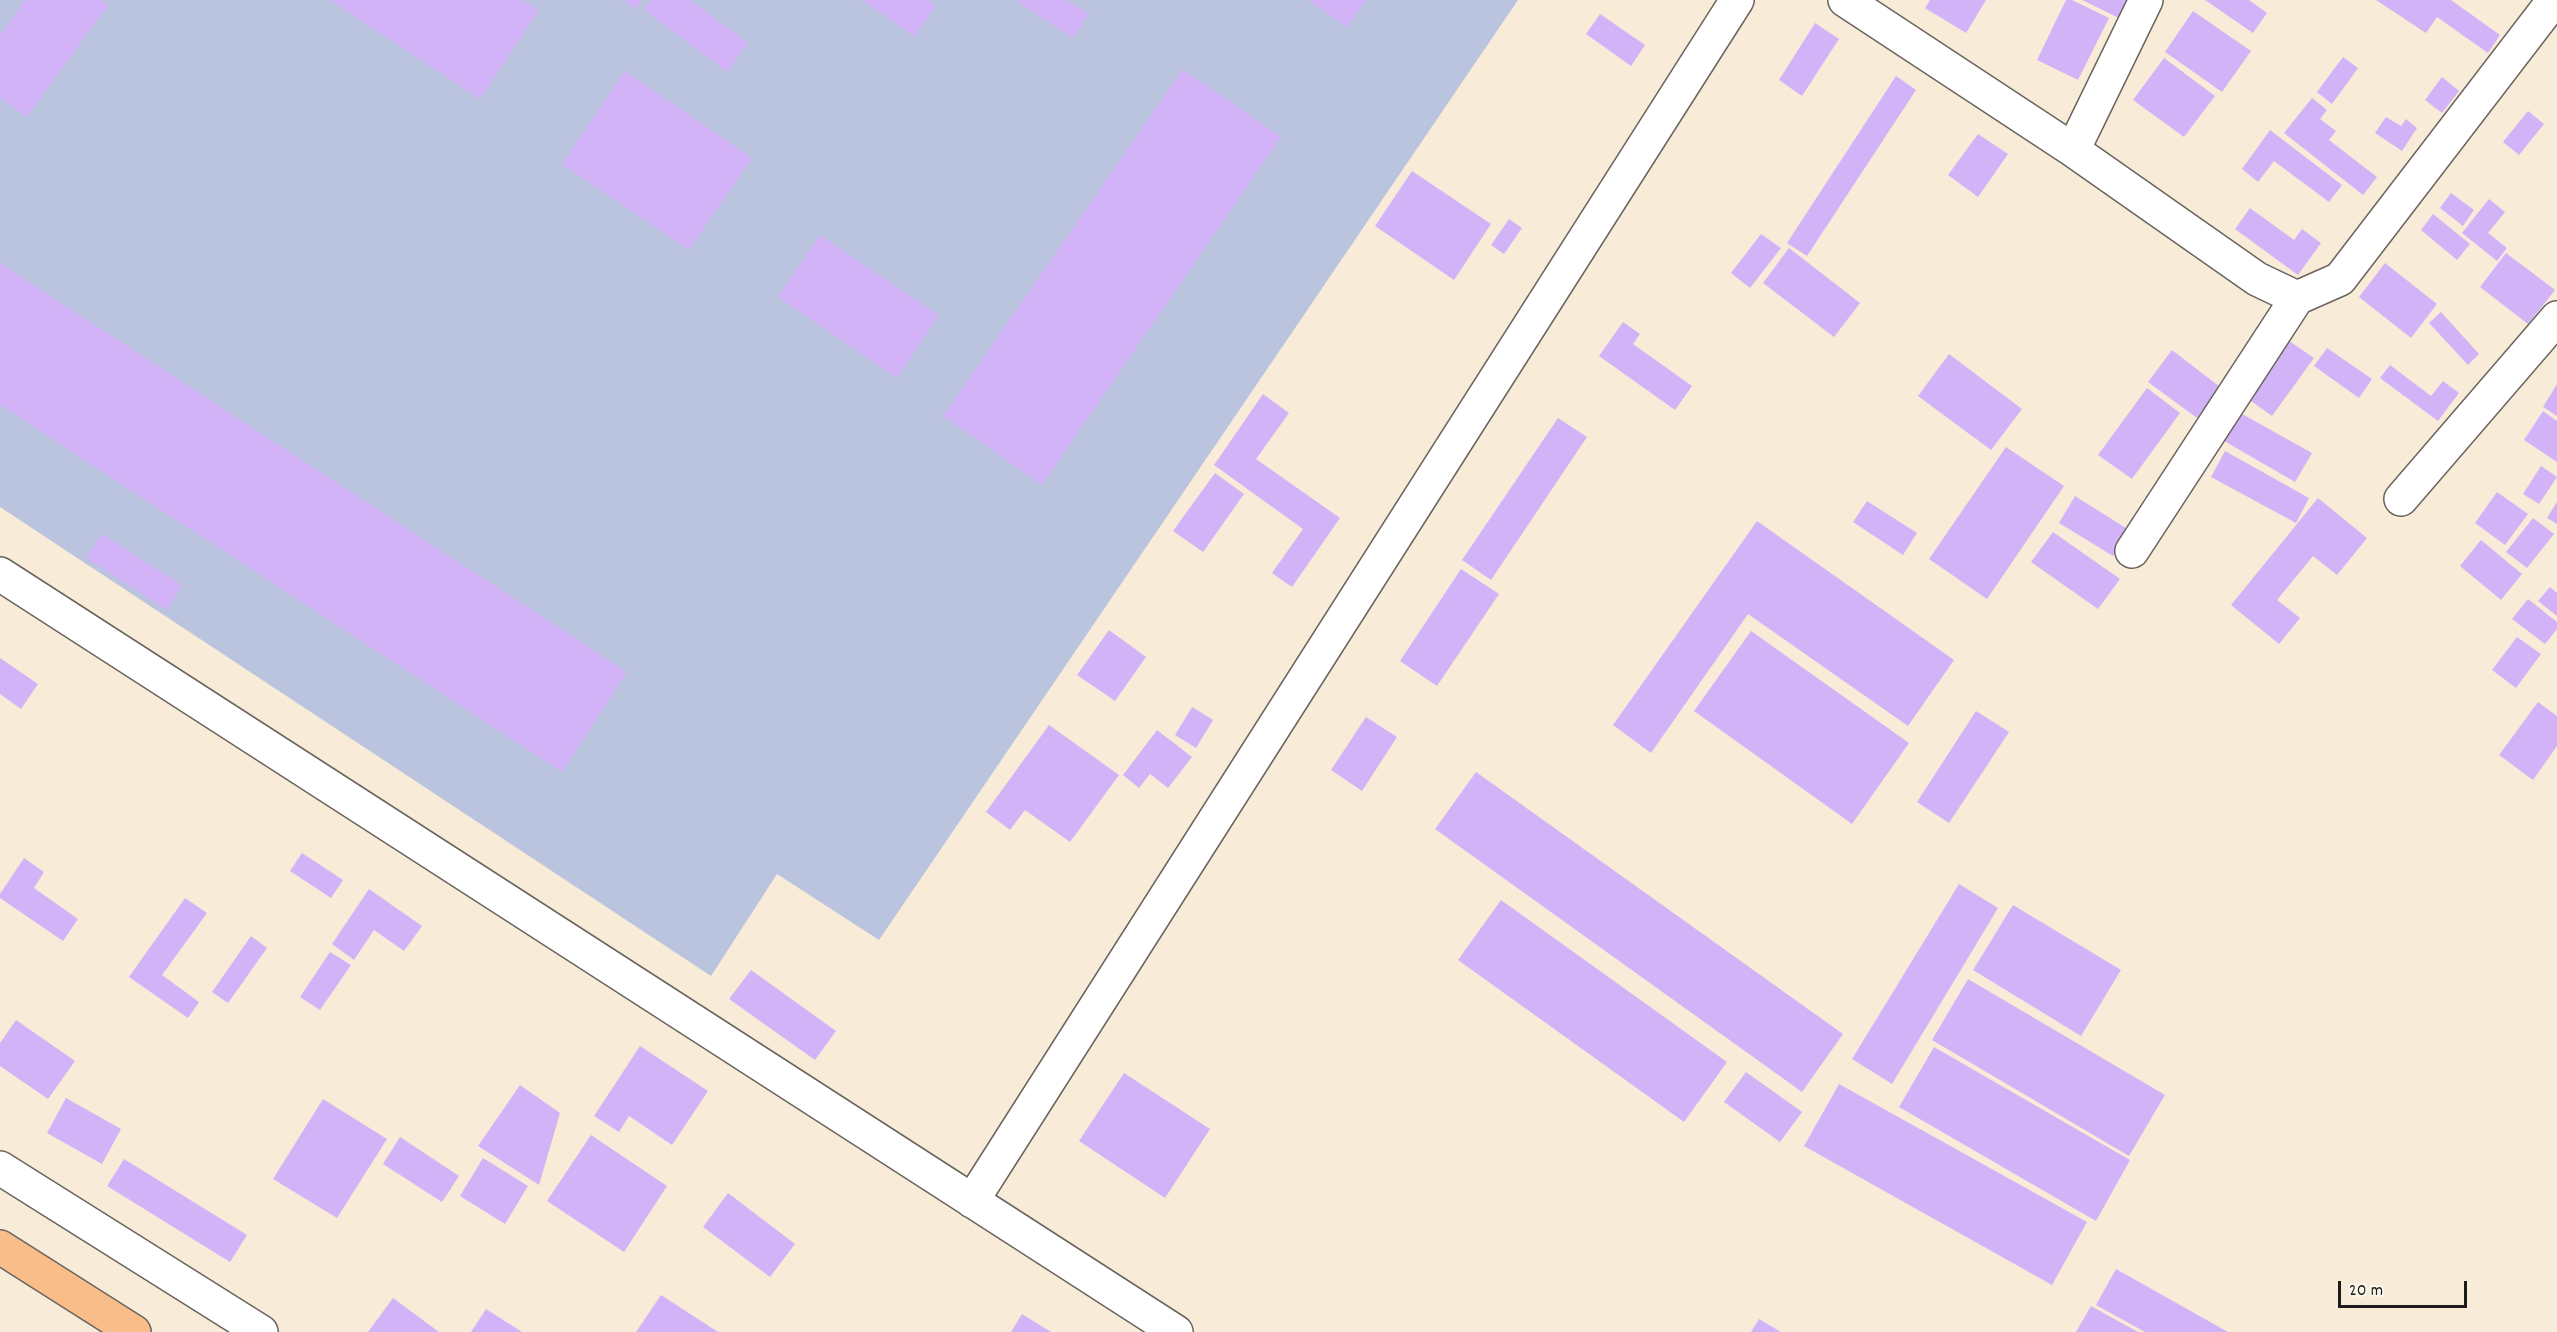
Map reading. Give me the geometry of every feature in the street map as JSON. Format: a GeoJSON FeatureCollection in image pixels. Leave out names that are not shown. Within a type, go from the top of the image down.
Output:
{"type":"FeatureCollection","features":[{"type":"Feature","properties":{"kind":"main road"},"geometry":{"type":"LineString","coordinates":[[0,1247],[134,1332]]}},
{"type":"Feature","properties":{"kind":"street"},"geometry":{"type":"LineString","coordinates":[[972,1201],[1737,0]]}},
{"type":"Feature","properties":{"kind":"street"},"geometry":{"type":"LineString","coordinates":[[1845,0],[2073,150],[2257,279],[2297,298]]}},
{"type":"Feature","properties":{"kind":"street"},"geometry":{"type":"LineString","coordinates":[[2073,150],[2146,0]]}},
{"type":"Feature","properties":{"kind":"street"},"geometry":{"type":"LineString","coordinates":[[2133,551],[2297,298],[2340,279],[2554,0]]}},
{"type":"Feature","properties":{"kind":"street"},"geometry":{"type":"LineString","coordinates":[[2402,499],[2557,318]]}},
{"type":"Feature","properties":{"kind":"street"},"geometry":{"type":"LineString","coordinates":[[0,574],[1176,1332]]}},
{"type":"Feature","properties":{"kind":"street"},"geometry":{"type":"LineString","coordinates":[[0,1168],[261,1332]]}},
{"type":"Feature","properties":{"kind":"shaded area"},"geometry":{"type":"Polygon","coordinates":[[[0,0],[1518,0],[879,940],[777,874],[711,976],[0,507],[0,0]]]}},
{"type":"Feature","properties":{"kind":"building"},"geometry":{"type":"Polygon","coordinates":[[[25,0],[101,0],[108,5],[27,117],[0,98],[0,36],[25,0]]]}},
{"type":"Feature","properties":{"kind":"building"},"geometry":{"type":"Polygon","coordinates":[[[330,0],[523,0],[539,10],[480,99],[330,0]]]}},
{"type":"Feature","properties":{"kind":"building"},"geometry":{"type":"Polygon","coordinates":[[[623,0],[642,0],[636,9],[623,0]]]}},
{"type":"Feature","properties":{"kind":"building"},"geometry":{"type":"Polygon","coordinates":[[[652,0],[690,0],[748,43],[727,72],[644,10],[652,0]]]}},
{"type":"Feature","properties":{"kind":"building"},"geometry":{"type":"Polygon","coordinates":[[[862,0],[928,0],[936,5],[915,37],[862,0]]]}},
{"type":"Feature","properties":{"kind":"building"},"geometry":{"type":"Polygon","coordinates":[[[1015,0],[1067,0],[1089,14],[1073,38],[1015,0]]]}},
{"type":"Feature","properties":{"kind":"building"},"geometry":{"type":"Polygon","coordinates":[[[1308,0],[1366,0],[1347,27],[1308,0]]]}},
{"type":"Feature","properties":{"kind":"building"},"geometry":{"type":"Polygon","coordinates":[[[1930,0],[1986,0],[1966,33],[1925,8],[1930,0]]]}},
{"type":"Feature","properties":{"kind":"building"},"geometry":{"type":"Polygon","coordinates":[[[2066,0],[2072,0],[2109,18],[2078,80],[2037,60],[2066,0]]]}},
{"type":"Feature","properties":{"kind":"building"},"geometry":{"type":"Polygon","coordinates":[[[2082,0],[2135,0],[2125,21],[2082,0]]]}},
{"type":"Feature","properties":{"kind":"building"},"geometry":{"type":"Polygon","coordinates":[[[2205,0],[2249,0],[2267,13],[2253,33],[2205,0]]]}},
{"type":"Feature","properties":{"kind":"building"},"geometry":{"type":"Polygon","coordinates":[[[2376,0],[2451,0],[2500,35],[2488,53],[2437,17],[2426,33],[2376,0]]]}},
{"type":"Feature","properties":{"kind":"building"},"geometry":{"type":"Polygon","coordinates":[[[2193,11],[2251,51],[2222,92],[2165,52],[2193,11]]]}},
{"type":"Feature","properties":{"kind":"building"},"geometry":{"type":"Polygon","coordinates":[[[1600,14],[1645,45],[1631,66],[1586,34],[1600,14]]]}},
{"type":"Feature","properties":{"kind":"building"},"geometry":{"type":"Polygon","coordinates":[[[1815,23],[1839,39],[1802,96],[1779,80],[1815,23]]]}},
{"type":"Feature","properties":{"kind":"building"},"geometry":{"type":"Polygon","coordinates":[[[2343,57],[2358,68],[2332,104],[2317,92],[2343,57]]]}},
{"type":"Feature","properties":{"kind":"building"},"geometry":{"type":"Polygon","coordinates":[[[2164,58],[2215,96],[2184,137],[2133,100],[2164,58]]]}},
{"type":"Feature","properties":{"kind":"building"},"geometry":{"type":"Polygon","coordinates":[[[1183,69],[1281,137],[1042,485],[943,416],[1183,69]]]}},
{"type":"Feature","properties":{"kind":"building"},"geometry":{"type":"Polygon","coordinates":[[[625,71],[752,158],[689,250],[562,164],[625,71]]]}},
{"type":"Feature","properties":{"kind":"building"},"geometry":{"type":"Polygon","coordinates":[[[1896,76],[1916,90],[1807,256],[1787,243],[1896,76]]]}},
{"type":"Feature","properties":{"kind":"building"},"geometry":{"type":"Polygon","coordinates":[[[2442,77],[2459,91],[2442,113],[2425,100],[2442,77]]]}},
{"type":"Feature","properties":{"kind":"building"},"geometry":{"type":"Polygon","coordinates":[[[2312,98],[2327,110],[2320,119],[2336,131],[2329,140],[2377,177],[2363,195],[2284,133],[2312,98]]]}},
{"type":"Feature","properties":{"kind":"building"},"geometry":{"type":"Polygon","coordinates":[[[2528,111],[2544,124],[2519,155],[2503,142],[2528,111]]]}},
{"type":"Feature","properties":{"kind":"building"},"geometry":{"type":"Polygon","coordinates":[[[2386,117],[2401,126],[2406,119],[2417,128],[2402,151],[2375,133],[2386,117]]]}},
{"type":"Feature","properties":{"kind":"building"},"geometry":{"type":"Polygon","coordinates":[[[2270,130],[2342,185],[2329,202],[2274,161],[2258,182],[2242,169],[2270,130]]]}},
{"type":"Feature","properties":{"kind":"building"},"geometry":{"type":"Polygon","coordinates":[[[1978,134],[2008,154],[1978,197],[1948,175],[1978,134]]]}},
{"type":"Feature","properties":{"kind":"building"},"geometry":{"type":"Polygon","coordinates":[[[1412,171],[1491,224],[1454,280],[1375,226],[1412,171]]]}},
{"type":"Feature","properties":{"kind":"building"},"geometry":{"type":"Polygon","coordinates":[[[2451,193],[2474,210],[2463,226],[2440,208],[2451,193]]]}},
{"type":"Feature","properties":{"kind":"building"},"geometry":{"type":"Polygon","coordinates":[[[2489,199],[2505,212],[2488,233],[2507,248],[2497,261],[2462,233],[2489,199]]]}},
{"type":"Feature","properties":{"kind":"building"},"geometry":{"type":"Polygon","coordinates":[[[2250,208],[2294,240],[2302,229],[2321,243],[2298,275],[2235,229],[2250,208]]]}},
{"type":"Feature","properties":{"kind":"building"},"geometry":{"type":"Polygon","coordinates":[[[2433,214],[2470,244],[2457,260],[2421,230],[2433,214]]]}},
{"type":"Feature","properties":{"kind":"building"},"geometry":{"type":"Polygon","coordinates":[[[1509,219],[1522,228],[1504,254],[1491,245],[1509,219]]]}},
{"type":"Feature","properties":{"kind":"building"},"geometry":{"type":"Polygon","coordinates":[[[1761,234],[1781,248],[1750,288],[1731,273],[1761,234]]]}},
{"type":"Feature","properties":{"kind":"building"},"geometry":{"type":"Polygon","coordinates":[[[820,235],[939,315],[897,378],[778,297],[820,235]]]}},
{"type":"Feature","properties":{"kind":"building"},"geometry":{"type":"Polygon","coordinates":[[[1789,248],[1860,303],[1834,337],[1763,283],[1789,248]]]}},
{"type":"Feature","properties":{"kind":"building"},"geometry":{"type":"Polygon","coordinates":[[[2506,253],[2555,290],[2528,324],[2480,287],[2506,253]]]}},
{"type":"Feature","properties":{"kind":"building"},"geometry":{"type":"Polygon","coordinates":[[[0,263],[627,672],[562,772],[0,405],[0,263]]]}},
{"type":"Feature","properties":{"kind":"building"},"geometry":{"type":"Polygon","coordinates":[[[2385,263],[2437,304],[2411,338],[2359,297],[2385,263]]]}},
{"type":"Feature","properties":{"kind":"building"},"geometry":{"type":"Polygon","coordinates":[[[2441,312],[2479,354],[2468,365],[2429,323],[2441,312]]]}},
{"type":"Feature","properties":{"kind":"building"},"geometry":{"type":"Polygon","coordinates":[[[1623,322],[1640,334],[1633,344],[1692,386],[1675,410],[1599,356],[1623,322]]]}},
{"type":"Feature","properties":{"kind":"building"},"geometry":{"type":"Polygon","coordinates":[[[2285,338],[2314,358],[2272,416],[2244,396],[2285,338]]]}},
{"type":"Feature","properties":{"kind":"building"},"geometry":{"type":"Polygon","coordinates":[[[2327,348],[2372,379],[2359,398],[2314,366],[2327,348]]]}},
{"type":"Feature","properties":{"kind":"building"},"geometry":{"type":"Polygon","coordinates":[[[2172,350],[2220,387],[2197,418],[2148,382],[2172,350]]]}},
{"type":"Feature","properties":{"kind":"building"},"geometry":{"type":"Polygon","coordinates":[[[1949,354],[2022,409],[1991,450],[1918,396],[1949,354]]]}},
{"type":"Feature","properties":{"kind":"building"},"geometry":{"type":"Polygon","coordinates":[[[2390,365],[2431,396],[2443,381],[2459,393],[2438,421],[2380,378],[2390,365]]]}},
{"type":"Feature","properties":{"kind":"building"},"geometry":{"type":"Polygon","coordinates":[[[2557,384],[2557,416],[2543,407],[2557,384]]]}},
{"type":"Feature","properties":{"kind":"building"},"geometry":{"type":"Polygon","coordinates":[[[2147,388],[2180,413],[2132,479],[2098,455],[2147,388]]]}},
{"type":"Feature","properties":{"kind":"building"},"geometry":{"type":"Polygon","coordinates":[[[1263,394],[1289,413],[1256,459],[1340,518],[1292,587],[1272,573],[1303,529],[1214,465],[1263,394]]]}},
{"type":"Feature","properties":{"kind":"building"},"geometry":{"type":"Polygon","coordinates":[[[2235,410],[2312,453],[2295,482],[2219,438],[2235,410]]]}},
{"type":"Feature","properties":{"kind":"building"},"geometry":{"type":"Polygon","coordinates":[[[2543,411],[2557,421],[2557,462],[2524,440],[2543,411]]]}},
{"type":"Feature","properties":{"kind":"building"},"geometry":{"type":"Polygon","coordinates":[[[1558,418],[1587,437],[1491,580],[1462,560],[1558,418]]]}},
{"type":"Feature","properties":{"kind":"building"},"geometry":{"type":"Polygon","coordinates":[[[2006,447],[2064,486],[1987,599],[1929,559],[2006,447]]]}},
{"type":"Feature","properties":{"kind":"building"},"geometry":{"type":"Polygon","coordinates":[[[2225,451],[2309,498],[2296,523],[2211,477],[2225,451]]]}},
{"type":"Feature","properties":{"kind":"building"},"geometry":{"type":"Polygon","coordinates":[[[2541,466],[2557,477],[2539,504],[2523,494],[2541,466]]]}},
{"type":"Feature","properties":{"kind":"building"},"geometry":{"type":"Polygon","coordinates":[[[1215,473],[1244,494],[1203,552],[1173,531],[1215,473]]]}},
{"type":"Feature","properties":{"kind":"building"},"geometry":{"type":"Polygon","coordinates":[[[2497,492],[2528,514],[2505,545],[2475,523],[2497,492]]]}},
{"type":"Feature","properties":{"kind":"building"},"geometry":{"type":"Polygon","coordinates":[[[2075,496],[2129,530],[2113,556],[2059,523],[2075,496]]]}},
{"type":"Feature","properties":{"kind":"building"},"geometry":{"type":"Polygon","coordinates":[[[2318,498],[2367,538],[2337,575],[2313,556],[2277,600],[2300,618],[2279,644],[2231,605],[2318,498]]]}},
{"type":"Feature","properties":{"kind":"building"},"geometry":{"type":"Polygon","coordinates":[[[1867,501],[1917,533],[1903,555],[1853,522],[1867,501]]]}},
{"type":"Feature","properties":{"kind":"building"},"geometry":{"type":"Polygon","coordinates":[[[2557,502],[2557,524],[2547,518],[2557,502]]]}},
{"type":"Feature","properties":{"kind":"building"},"geometry":{"type":"Polygon","coordinates":[[[2533,518],[2554,534],[2527,568],[2506,552],[2533,518]]]}},
{"type":"Feature","properties":{"kind":"building"},"geometry":{"type":"Polygon","coordinates":[[[1757,521],[1954,660],[1908,726],[1748,614],[1651,753],[1613,725],[1757,521]]]}},
{"type":"Feature","properties":{"kind":"building"},"geometry":{"type":"Polygon","coordinates":[[[2053,532],[2120,579],[2098,609],[2031,562],[2053,532]]]}},
{"type":"Feature","properties":{"kind":"building"},"geometry":{"type":"Polygon","coordinates":[[[102,534],[182,585],[167,610],[86,558],[102,534]]]}},
{"type":"Feature","properties":{"kind":"building"},"geometry":{"type":"Polygon","coordinates":[[[2481,540],[2522,574],[2501,600],[2460,566],[2481,540]]]}},
{"type":"Feature","properties":{"kind":"building"},"geometry":{"type":"Polygon","coordinates":[[[1461,569],[1499,594],[1437,686],[1400,661],[1461,569]]]}},
{"type":"Feature","properties":{"kind":"building"},"geometry":{"type":"Polygon","coordinates":[[[2550,587],[2557,593],[2557,616],[2538,601],[2550,587]]]}},
{"type":"Feature","properties":{"kind":"building"},"geometry":{"type":"Polygon","coordinates":[[[2528,599],[2557,622],[2557,629],[2545,644],[2512,619],[2528,599]]]}},
{"type":"Feature","properties":{"kind":"building"},"geometry":{"type":"Polygon","coordinates":[[[1109,630],[1146,657],[1115,701],[1077,675],[1109,630]]]}},
{"type":"Feature","properties":{"kind":"building"},"geometry":{"type":"Polygon","coordinates":[[[1751,631],[1909,743],[1852,824],[1694,711],[1751,631]]]}},
{"type":"Feature","properties":{"kind":"building"},"geometry":{"type":"Polygon","coordinates":[[[2517,637],[2541,654],[2516,688],[2492,670],[2517,637]]]}},
{"type":"Feature","properties":{"kind":"building"},"geometry":{"type":"Polygon","coordinates":[[[0,658],[38,684],[21,709],[0,694],[0,658]]]}},
{"type":"Feature","properties":{"kind":"building"},"geometry":{"type":"Polygon","coordinates":[[[2538,702],[2557,716],[2557,746],[2533,780],[2499,755],[2538,702]]]}},
{"type":"Feature","properties":{"kind":"building"},"geometry":{"type":"Polygon","coordinates":[[[1192,707],[1213,720],[1196,748],[1175,735],[1192,707]]]}},
{"type":"Feature","properties":{"kind":"building"},"geometry":{"type":"Polygon","coordinates":[[[1976,711],[2009,732],[1949,823],[1917,802],[1976,711]]]}},
{"type":"Feature","properties":{"kind":"building"},"geometry":{"type":"Polygon","coordinates":[[[1366,717],[1397,737],[1362,791],[1331,770],[1366,717]]]}},
{"type":"Feature","properties":{"kind":"building"},"geometry":{"type":"Polygon","coordinates":[[[1049,725],[1119,775],[1070,842],[1025,810],[1010,830],[986,812],[1049,725]]]}},
{"type":"Feature","properties":{"kind":"building"},"geometry":{"type":"Polygon","coordinates":[[[1157,730],[1192,757],[1168,788],[1150,774],[1139,788],[1123,775],[1157,730]]]}},
{"type":"Feature","properties":{"kind":"building"},"geometry":{"type":"Polygon","coordinates":[[[1476,772],[1843,1034],[1802,1092],[1435,829],[1476,772]]]}},
{"type":"Feature","properties":{"kind":"building"},"geometry":{"type":"Polygon","coordinates":[[[302,853],[343,880],[331,898],[290,871],[302,853]]]}},
{"type":"Feature","properties":{"kind":"building"},"geometry":{"type":"Polygon","coordinates":[[[24,858],[44,872],[34,888],[78,919],[63,941],[0,898],[0,894],[24,858]]]}},
{"type":"Feature","properties":{"kind":"building"},"geometry":{"type":"Polygon","coordinates":[[[1959,884],[1998,908],[1892,1084],[1852,1059],[1959,884]]]}},
{"type":"Feature","properties":{"kind":"building"},"geometry":{"type":"Polygon","coordinates":[[[369,889],[422,926],[404,951],[374,930],[354,960],[332,944],[369,889]]]}},
{"type":"Feature","properties":{"kind":"building"},"geometry":{"type":"Polygon","coordinates":[[[185,898],[207,913],[162,975],[199,1002],[188,1018],[129,977],[185,898]]]}},
{"type":"Feature","properties":{"kind":"building"},"geometry":{"type":"Polygon","coordinates":[[[1501,900],[1727,1062],[1684,1122],[1458,960],[1501,900]]]}},
{"type":"Feature","properties":{"kind":"building"},"geometry":{"type":"Polygon","coordinates":[[[2013,905],[2121,970],[2081,1036],[1973,970],[2013,905]]]}},
{"type":"Feature","properties":{"kind":"building"},"geometry":{"type":"Polygon","coordinates":[[[251,936],[267,948],[228,1003],[212,992],[251,936]]]}},
{"type":"Feature","properties":{"kind":"building"},"geometry":{"type":"Polygon","coordinates":[[[330,952],[351,965],[320,1010],[300,997],[330,952]]]}},
{"type":"Feature","properties":{"kind":"building"},"geometry":{"type":"Polygon","coordinates":[[[751,970],[836,1031],[815,1060],[729,999],[751,970]]]}},
{"type":"Feature","properties":{"kind":"building"},"geometry":{"type":"Polygon","coordinates":[[[1968,979],[2165,1095],[2129,1156],[1932,1040],[1968,979]]]}},
{"type":"Feature","properties":{"kind":"building"},"geometry":{"type":"Polygon","coordinates":[[[16,1020],[75,1061],[48,1099],[0,1066],[0,1043],[16,1020]]]}},
{"type":"Feature","properties":{"kind":"building"},"geometry":{"type":"Polygon","coordinates":[[[640,1046],[708,1091],[672,1145],[629,1116],[619,1132],[594,1116],[640,1046]]]}},
{"type":"Feature","properties":{"kind":"building"},"geometry":{"type":"Polygon","coordinates":[[[1934,1047],[2130,1160],[2096,1221],[1899,1107],[1934,1047]]]}},
{"type":"Feature","properties":{"kind":"building"},"geometry":{"type":"Polygon","coordinates":[[[1746,1072],[1802,1112],[1780,1142],[1724,1102],[1746,1072]]]}},
{"type":"Feature","properties":{"kind":"building"},"geometry":{"type":"Polygon","coordinates":[[[1124,1073],[1210,1129],[1165,1198],[1079,1141],[1124,1073]]]}},
{"type":"Feature","properties":{"kind":"building"},"geometry":{"type":"Polygon","coordinates":[[[1839,1084],[2087,1222],[2052,1285],[1804,1146],[1839,1084]]]}},
{"type":"Feature","properties":{"kind":"building"},"geometry":{"type":"Polygon","coordinates":[[[520,1085],[560,1113],[539,1185],[478,1146],[520,1085]]]}},
{"type":"Feature","properties":{"kind":"building"},"geometry":{"type":"Polygon","coordinates":[[[66,1098],[121,1129],[102,1164],[47,1133],[66,1098]]]}},
{"type":"Feature","properties":{"kind":"building"},"geometry":{"type":"Polygon","coordinates":[[[323,1099],[387,1139],[337,1218],[273,1179],[323,1099]]]}},
{"type":"Feature","properties":{"kind":"building"},"geometry":{"type":"Polygon","coordinates":[[[591,1135],[667,1186],[624,1252],[547,1201],[591,1135]]]}},
{"type":"Feature","properties":{"kind":"building"},"geometry":{"type":"Polygon","coordinates":[[[400,1137],[459,1176],[442,1202],[383,1164],[400,1137]]]}},
{"type":"Feature","properties":{"kind":"building"},"geometry":{"type":"Polygon","coordinates":[[[483,1158],[528,1186],[505,1224],[460,1196],[483,1158]]]}},
{"type":"Feature","properties":{"kind":"building"},"geometry":{"type":"Polygon","coordinates":[[[124,1159],[247,1235],[230,1262],[107,1186],[124,1159]]]}},
{"type":"Feature","properties":{"kind":"building"},"geometry":{"type":"Polygon","coordinates":[[[728,1193],[795,1244],[770,1277],[703,1227],[728,1193]]]}},
{"type":"Feature","properties":{"kind":"building"},"geometry":{"type":"Polygon","coordinates":[[[2116,1269],[2228,1332],[2145,1332],[2096,1305],[2116,1269]]]}},
{"type":"Feature","properties":{"kind":"building"},"geometry":{"type":"Polygon","coordinates":[[[661,1295],[718,1332],[636,1332],[661,1295]]]}},
{"type":"Feature","properties":{"kind":"building"},"geometry":{"type":"Polygon","coordinates":[[[393,1298],[439,1332],[368,1332],[393,1298]]]}},
{"type":"Feature","properties":{"kind":"building"},"geometry":{"type":"Polygon","coordinates":[[[2091,1306],[2138,1332],[2076,1332],[2091,1306]]]}},
{"type":"Feature","properties":{"kind":"building"},"geometry":{"type":"Polygon","coordinates":[[[486,1309],[522,1332],[471,1332],[486,1309]]]}},
{"type":"Feature","properties":{"kind":"building"},"geometry":{"type":"Polygon","coordinates":[[[1022,1314],[1051,1332],[1011,1332],[1022,1314]]]}},
{"type":"Feature","properties":{"kind":"building"},"geometry":{"type":"Polygon","coordinates":[[[1759,1319],[1781,1332],[1751,1332],[1759,1319]]]}}]}
